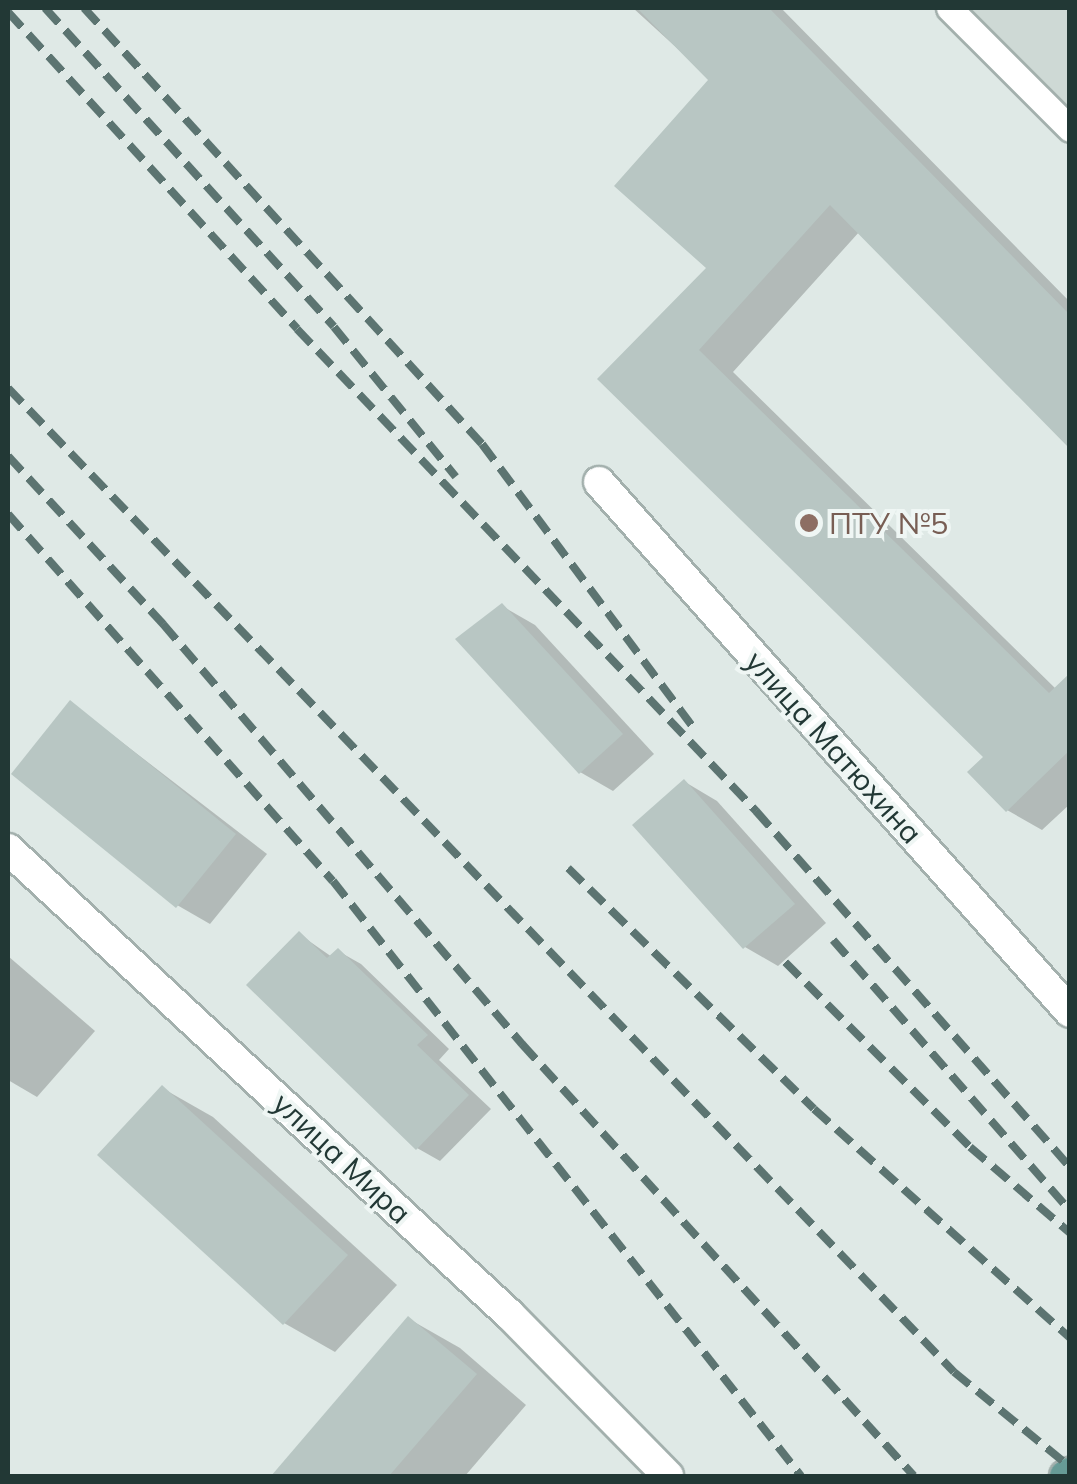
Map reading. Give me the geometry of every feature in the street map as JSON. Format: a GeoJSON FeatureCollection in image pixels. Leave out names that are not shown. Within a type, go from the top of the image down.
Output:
{"type":"FeatureCollection","features":[{"type":"Feature","properties":{"kind":"street","name":"улица Матюхина"},"geometry":{"type":"LineString","coordinates":[[599,482],[1070,1012]]}},
{"type":"Feature","properties":{"kind":"street","name":"улица Мира"},"geometry":{"type":"LineString","coordinates":[[8,850],[509,1314],[668,1476]]}},
{"type":"Feature","properties":{"kind":"lane"},"geometry":{"type":"LineString","coordinates":[[948,8],[1070,129]]}},
{"type":"Feature","properties":{"kind":"shaded area"},"geometry":{"type":"Polygon","coordinates":[[[959,8],[1069,8],[1069,114],[959,8]]]}},
{"type":"Feature","properties":{"kind":"building"},"geometry":{"type":"Polygon","coordinates":[[[637,8],[769,8],[1070,315],[1070,449],[830,205],[699,350],[1049,693],[1070,673],[1070,750],[1006,812],[967,772],[983,757],[597,379],[706,268],[614,186],[708,80],[637,8]]]}},
{"type":"Feature","properties":{"kind":"building"},"geometry":{"type":"Polygon","coordinates":[[[502,603],[623,734],[579,774],[455,639],[502,603]]]}},
{"type":"Feature","properties":{"kind":"building"},"geometry":{"type":"Polygon","coordinates":[[[70,700],[236,834],[176,908],[11,774],[70,700]]]}},
{"type":"Feature","properties":{"kind":"building"},"geometry":{"type":"Polygon","coordinates":[[[684,779],[795,904],[743,949],[632,825],[684,779]]]}},
{"type":"Feature","properties":{"kind":"building"},"geometry":{"type":"Polygon","coordinates":[[[299,931],[327,958],[338,948],[428,1035],[417,1045],[469,1095],[416,1150],[246,985],[299,931]]]}},
{"type":"Feature","properties":{"kind":"building"},"geometry":{"type":"Polygon","coordinates":[[[162,1085],[348,1255],[283,1325],[97,1155],[162,1085]]]}},
{"type":"Feature","properties":{"kind":"building"},"geometry":{"type":"Polygon","coordinates":[[[408,1316],[477,1374],[389,1476],[271,1476],[408,1316]]]}},
{"type":"Feature","properties":{"kind":"railway"},"geometry":{"type":"LineString","coordinates":[[45,8],[334,327],[456,477]]}},
{"type":"Feature","properties":{"kind":"railway"},"geometry":{"type":"LineString","coordinates":[[84,8],[482,444],[694,728]]}},
{"type":"Feature","properties":{"kind":"railway"},"geometry":{"type":"LineString","coordinates":[[8,12],[297,329],[756,811],[1070,1167]]}},
{"type":"Feature","properties":{"kind":"railway"},"geometry":{"type":"LineString","coordinates":[[8,388],[954,1372],[1070,1467]]}},
{"type":"Feature","properties":{"kind":"railway"},"geometry":{"type":"LineString","coordinates":[[8,456],[163,624],[522,1044],[914,1476]]}},
{"type":"Feature","properties":{"kind":"railway"},"geometry":{"type":"LineString","coordinates":[[8,514],[333,881],[801,1476]]}},
{"type":"Feature","properties":{"kind":"railway"},"geometry":{"type":"LineString","coordinates":[[568,868],[814,1109],[1070,1338]]}},
{"type":"Feature","properties":{"kind":"railway"},"geometry":{"type":"LineString","coordinates":[[833,940],[1070,1211]]}},
{"type":"Feature","properties":{"kind":"railway"},"geometry":{"type":"LineString","coordinates":[[785,962],[970,1147],[1070,1233]]}},
{"type":"Feature","properties":{"kind":"place","name":"ПТУ №5"},"geometry":{"type":"Point","coordinates":[809,523]}}]}
